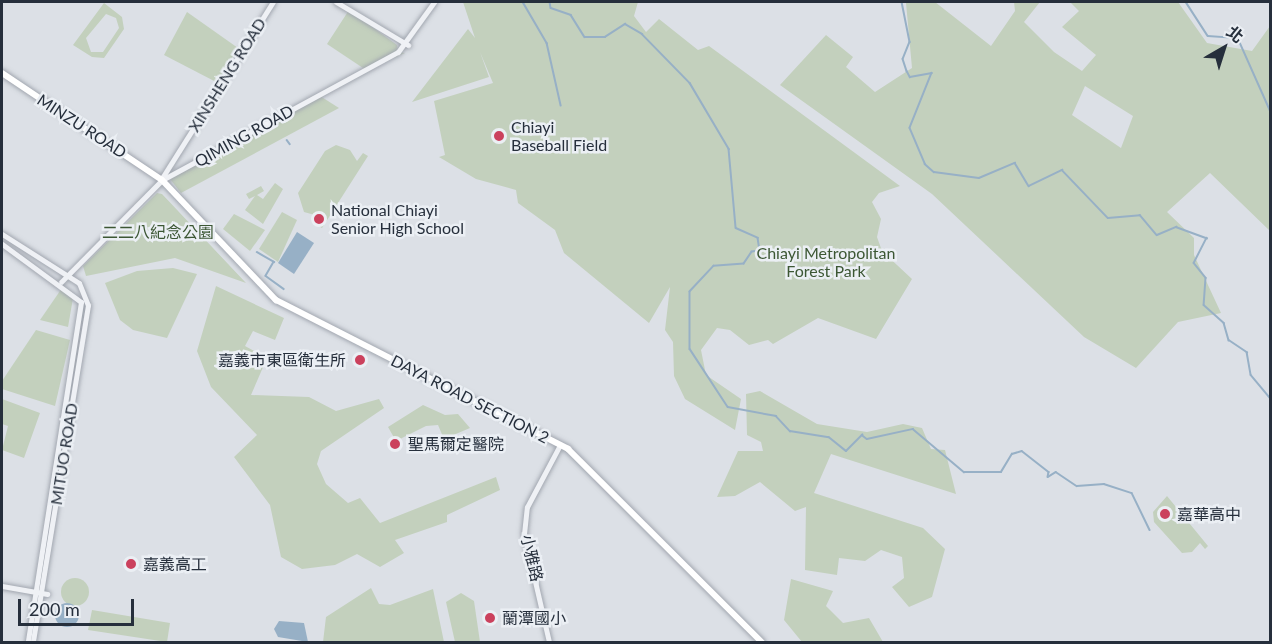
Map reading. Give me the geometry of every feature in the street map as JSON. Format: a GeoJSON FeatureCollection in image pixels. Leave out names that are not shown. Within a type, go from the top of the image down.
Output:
{"type":"FeatureCollection","features":[{"type":"Feature","properties":{"kind":"main road","name":"MINZU ROAD"},"geometry":{"type":"LineString","coordinates":[[2,73],[162,180]]}},
{"type":"Feature","properties":{"kind":"main road","name":"DAYA ROAD SECTION 2"},"geometry":{"type":"LineString","coordinates":[[162,180],[276,300],[560,444],[762,642]]}},
{"type":"Feature","properties":{"kind":"street","name":"XINSHENG ROAD"},"geometry":{"type":"LineString","coordinates":[[162,180],[273,2]]}},
{"type":"Feature","properties":{"kind":"street"},"geometry":{"type":"LineString","coordinates":[[336,2],[408,45],[434,2]]}},
{"type":"Feature","properties":{"kind":"street","name":"QIMING ROAD"},"geometry":{"type":"LineString","coordinates":[[61,282],[162,180],[408,45]]}},
{"type":"Feature","properties":{"kind":"street","name":"MITUO ROAD"},"geometry":{"type":"LineString","coordinates":[[2,234],[79,283],[88,305],[33,642]]}},
{"type":"Feature","properties":{"kind":"street","name":"MITUO ROAD"},"geometry":{"type":"LineString","coordinates":[[2,244],[78,295],[81,310],[41,593],[28,642]]}},
{"type":"Feature","properties":{"kind":"street","name":"小雅路"},"geometry":{"type":"LineString","coordinates":[[549,642],[524,534],[527,507],[560,444]]}},
{"type":"Feature","properties":{"kind":"street"},"geometry":{"type":"LineString","coordinates":[[2,586],[41,593]]}},
{"type":"Feature","properties":{"kind":"green space","name":"Chiayi Metropolitan Forest Park"},"geometry":{"type":"Polygon","coordinates":[[[463,2],[638,2],[634,16],[646,32],[659,19],[698,50],[709,46],[900,186],[879,193],[872,202],[881,219],[877,237],[882,251],[912,279],[876,339],[818,318],[773,344],[768,340],[749,345],[730,330],[717,328],[701,350],[706,375],[741,399],[735,430],[685,399],[674,376],[673,342],[665,330],[670,287],[649,323],[564,253],[555,230],[518,203],[516,190],[476,179],[439,157],[445,155],[434,101],[493,83],[480,52],[489,77],[412,102],[468,29],[475,38],[463,2]]]}},
{"type":"Feature","properties":{"kind":"green space"},"geometry":{"type":"Polygon","coordinates":[[[901,2],[935,2],[991,46],[1015,11],[1014,2],[1040,2],[1024,22],[1054,52],[1082,71],[1096,55],[1062,27],[1079,11],[1070,2],[1178,2],[1207,43],[1252,51],[1270,26],[1270,231],[1210,173],[1167,212],[1194,238],[1194,255],[1221,313],[1178,322],[1136,368],[1084,337],[932,194],[780,85],[826,35],[853,57],[846,67],[875,92],[912,68],[906,3],[901,2]],[[1085,86],[1072,115],[1121,148],[1133,116],[1085,86]]]}},
{"type":"Feature","properties":{"kind":"green space"},"geometry":{"type":"Polygon","coordinates":[[[104,3],[122,17],[124,29],[104,58],[92,57],[73,45],[104,3]],[[106,14],[86,38],[91,52],[103,52],[119,28],[116,18],[106,14]]]}},
{"type":"Feature","properties":{"kind":"green space"},"geometry":{"type":"Polygon","coordinates":[[[349,10],[397,45],[398,52],[405,53],[366,70],[327,44],[349,10]]]}},
{"type":"Feature","properties":{"kind":"green space"},"geometry":{"type":"Polygon","coordinates":[[[187,12],[238,48],[218,83],[164,55],[187,12]]]}},
{"type":"Feature","properties":{"kind":"green space"},"geometry":{"type":"Polygon","coordinates":[[[320,96],[339,108],[181,193],[170,179],[320,96]]]}},
{"type":"Feature","properties":{"kind":"green space"},"geometry":{"type":"Polygon","coordinates":[[[336,145],[350,150],[357,161],[363,153],[368,156],[322,228],[317,225],[322,217],[304,212],[298,193],[325,151],[336,145]]]}},
{"type":"Feature","properties":{"kind":"green space"},"geometry":{"type":"Polygon","coordinates":[[[275,183],[283,189],[263,224],[245,210],[255,196],[249,199],[246,194],[261,186],[264,191],[257,195],[263,199],[275,183]]]}},
{"type":"Feature","properties":{"kind":"green space","name":"二二八紀念公園"},"geometry":{"type":"Polygon","coordinates":[[[157,193],[162,194],[246,283],[175,258],[86,276],[83,266],[157,193]]]}},
{"type":"Feature","properties":{"kind":"green space"},"geometry":{"type":"Polygon","coordinates":[[[282,212],[297,220],[278,262],[259,249],[282,212]]]}},
{"type":"Feature","properties":{"kind":"green space"},"geometry":{"type":"Polygon","coordinates":[[[234,214],[265,230],[250,251],[223,229],[234,214]]]}},
{"type":"Feature","properties":{"kind":"green space"},"geometry":{"type":"Polygon","coordinates":[[[173,268],[197,274],[167,338],[133,330],[120,320],[105,283],[137,271],[173,268]]]}},
{"type":"Feature","properties":{"kind":"green space"},"geometry":{"type":"Polygon","coordinates":[[[216,286],[284,318],[275,340],[253,331],[245,346],[267,358],[251,395],[309,397],[336,411],[379,399],[384,408],[321,451],[317,464],[326,484],[348,503],[360,498],[380,523],[496,477],[500,490],[447,515],[447,522],[395,540],[404,553],[380,567],[357,554],[335,565],[302,569],[281,557],[270,505],[234,457],[257,435],[211,387],[197,351],[216,286]]]}},
{"type":"Feature","properties":{"kind":"green space"},"geometry":{"type":"Polygon","coordinates":[[[62,288],[73,298],[68,327],[40,320],[62,288]]]}},
{"type":"Feature","properties":{"kind":"green space"},"geometry":{"type":"Polygon","coordinates":[[[36,330],[70,340],[55,406],[2,389],[2,381],[36,330]]]}},
{"type":"Feature","properties":{"kind":"green space"},"geometry":{"type":"Polygon","coordinates":[[[760,391],[817,424],[867,432],[903,424],[922,428],[931,449],[945,450],[956,494],[831,454],[814,493],[923,528],[945,549],[932,597],[909,607],[892,587],[904,578],[902,557],[881,550],[865,561],[839,558],[837,575],[805,570],[806,507],[795,511],[760,482],[735,496],[717,497],[738,451],[763,451],[761,442],[747,435],[746,394],[760,391]]]}},
{"type":"Feature","properties":{"kind":"green space"},"geometry":{"type":"Polygon","coordinates":[[[2,399],[40,413],[24,458],[2,450],[8,426],[2,424],[2,399]]]}},
{"type":"Feature","properties":{"kind":"green space"},"geometry":{"type":"Polygon","coordinates":[[[423,405],[445,415],[458,414],[470,428],[444,439],[438,425],[426,426],[396,441],[388,427],[423,405]]]}},
{"type":"Feature","properties":{"kind":"green space"},"geometry":{"type":"Polygon","coordinates":[[[1167,496],[1208,546],[1205,549],[1200,543],[1192,552],[1182,553],[1154,522],[1153,512],[1167,496]]]}},
{"type":"Feature","properties":{"kind":"green space"},"geometry":{"type":"Polygon","coordinates":[[[75,578],[85,582],[89,592],[85,602],[75,606],[65,602],[61,592],[65,582],[75,578]]]}},
{"type":"Feature","properties":{"kind":"green space"},"geometry":{"type":"Polygon","coordinates":[[[791,579],[833,591],[826,606],[843,623],[869,618],[883,642],[802,642],[784,620],[791,579]]]}},
{"type":"Feature","properties":{"kind":"green space"},"geometry":{"type":"Polygon","coordinates":[[[371,588],[379,604],[390,605],[433,589],[444,642],[323,642],[326,617],[371,588]]]}},
{"type":"Feature","properties":{"kind":"green space"},"geometry":{"type":"Polygon","coordinates":[[[461,593],[474,601],[480,642],[455,642],[446,602],[461,593]]]}},
{"type":"Feature","properties":{"kind":"green space"},"geometry":{"type":"Polygon","coordinates":[[[92,610],[170,623],[167,642],[88,630],[92,610]]]}},
{"type":"Feature","properties":{"kind":"water"},"geometry":{"type":"Polygon","coordinates":[[[297,232],[314,243],[294,274],[278,263],[297,232]]]}},
{"type":"Feature","properties":{"kind":"water"},"geometry":{"type":"Polygon","coordinates":[[[67,603],[72,604],[78,610],[78,620],[72,626],[67,627],[62,626],[56,620],[55,615],[56,610],[62,604],[67,603]]]}},
{"type":"Feature","properties":{"kind":"water"},"geometry":{"type":"Polygon","coordinates":[[[279,621],[304,623],[308,642],[278,637],[274,629],[279,621]]]}},
{"type":"Feature","properties":{"kind":"waterway"},"geometry":{"type":"LineString","coordinates":[[523,2],[547,43],[561,105]]}},
{"type":"Feature","properties":{"kind":"waterway"},"geometry":{"type":"LineString","coordinates":[[550,2],[551,8],[571,15],[585,37],[605,37],[625,24],[642,34],[690,83],[729,149],[736,228],[758,238],[760,251],[752,252],[744,264],[714,266],[690,292],[690,349],[728,407],[776,416],[790,431],[829,437],[846,451],[862,435],[867,439],[913,429],[964,472],[1001,472],[1012,454],[1022,451],[1049,472],[1048,477],[1056,472],[1077,486],[1104,484],[1132,493],[1150,530]]}},
{"type":"Feature","properties":{"kind":"waterway"},"geometry":{"type":"LineString","coordinates":[[902,2],[910,42],[903,59],[907,71],[910,77],[932,73],[910,128],[925,164],[934,172],[979,178],[1015,163],[1029,186],[1062,170],[1108,218],[1140,215],[1157,235],[1176,227],[1207,238],[1194,263],[1206,278],[1204,305],[1224,323],[1229,340],[1247,352],[1251,375],[1270,398]]}},
{"type":"Feature","properties":{"kind":"waterway"},"geometry":{"type":"LineString","coordinates":[[1186,2],[1208,36],[1238,38],[1270,110]]}},
{"type":"Feature","properties":{"kind":"waterway"},"geometry":{"type":"LineString","coordinates":[[287,140],[290,144]]}},
{"type":"Feature","properties":{"kind":"waterway"},"geometry":{"type":"LineString","coordinates":[[257,252],[274,262],[266,276],[284,289]]}},
{"type":"Feature","properties":{"kind":"place","name":"Chiayi Baseball Field"},"geometry":{"type":"Point","coordinates":[499,136]}},
{"type":"Feature","properties":{"kind":"place","name":"National Chiayi Senior High School"},"geometry":{"type":"Point","coordinates":[319,219]}},
{"type":"Feature","properties":{"kind":"place","name":"嘉義市東區衛生所"},"geometry":{"type":"Point","coordinates":[360,360]}},
{"type":"Feature","properties":{"kind":"place","name":"聖馬爾定醫院"},"geometry":{"type":"Point","coordinates":[395,444]}},
{"type":"Feature","properties":{"kind":"place","name":"嘉華高中"},"geometry":{"type":"Point","coordinates":[1165,514]}},
{"type":"Feature","properties":{"kind":"place","name":"嘉義高工"},"geometry":{"type":"Point","coordinates":[131,564]}},
{"type":"Feature","properties":{"kind":"place","name":"蘭潭國小"},"geometry":{"type":"Point","coordinates":[490,618]}}]}
